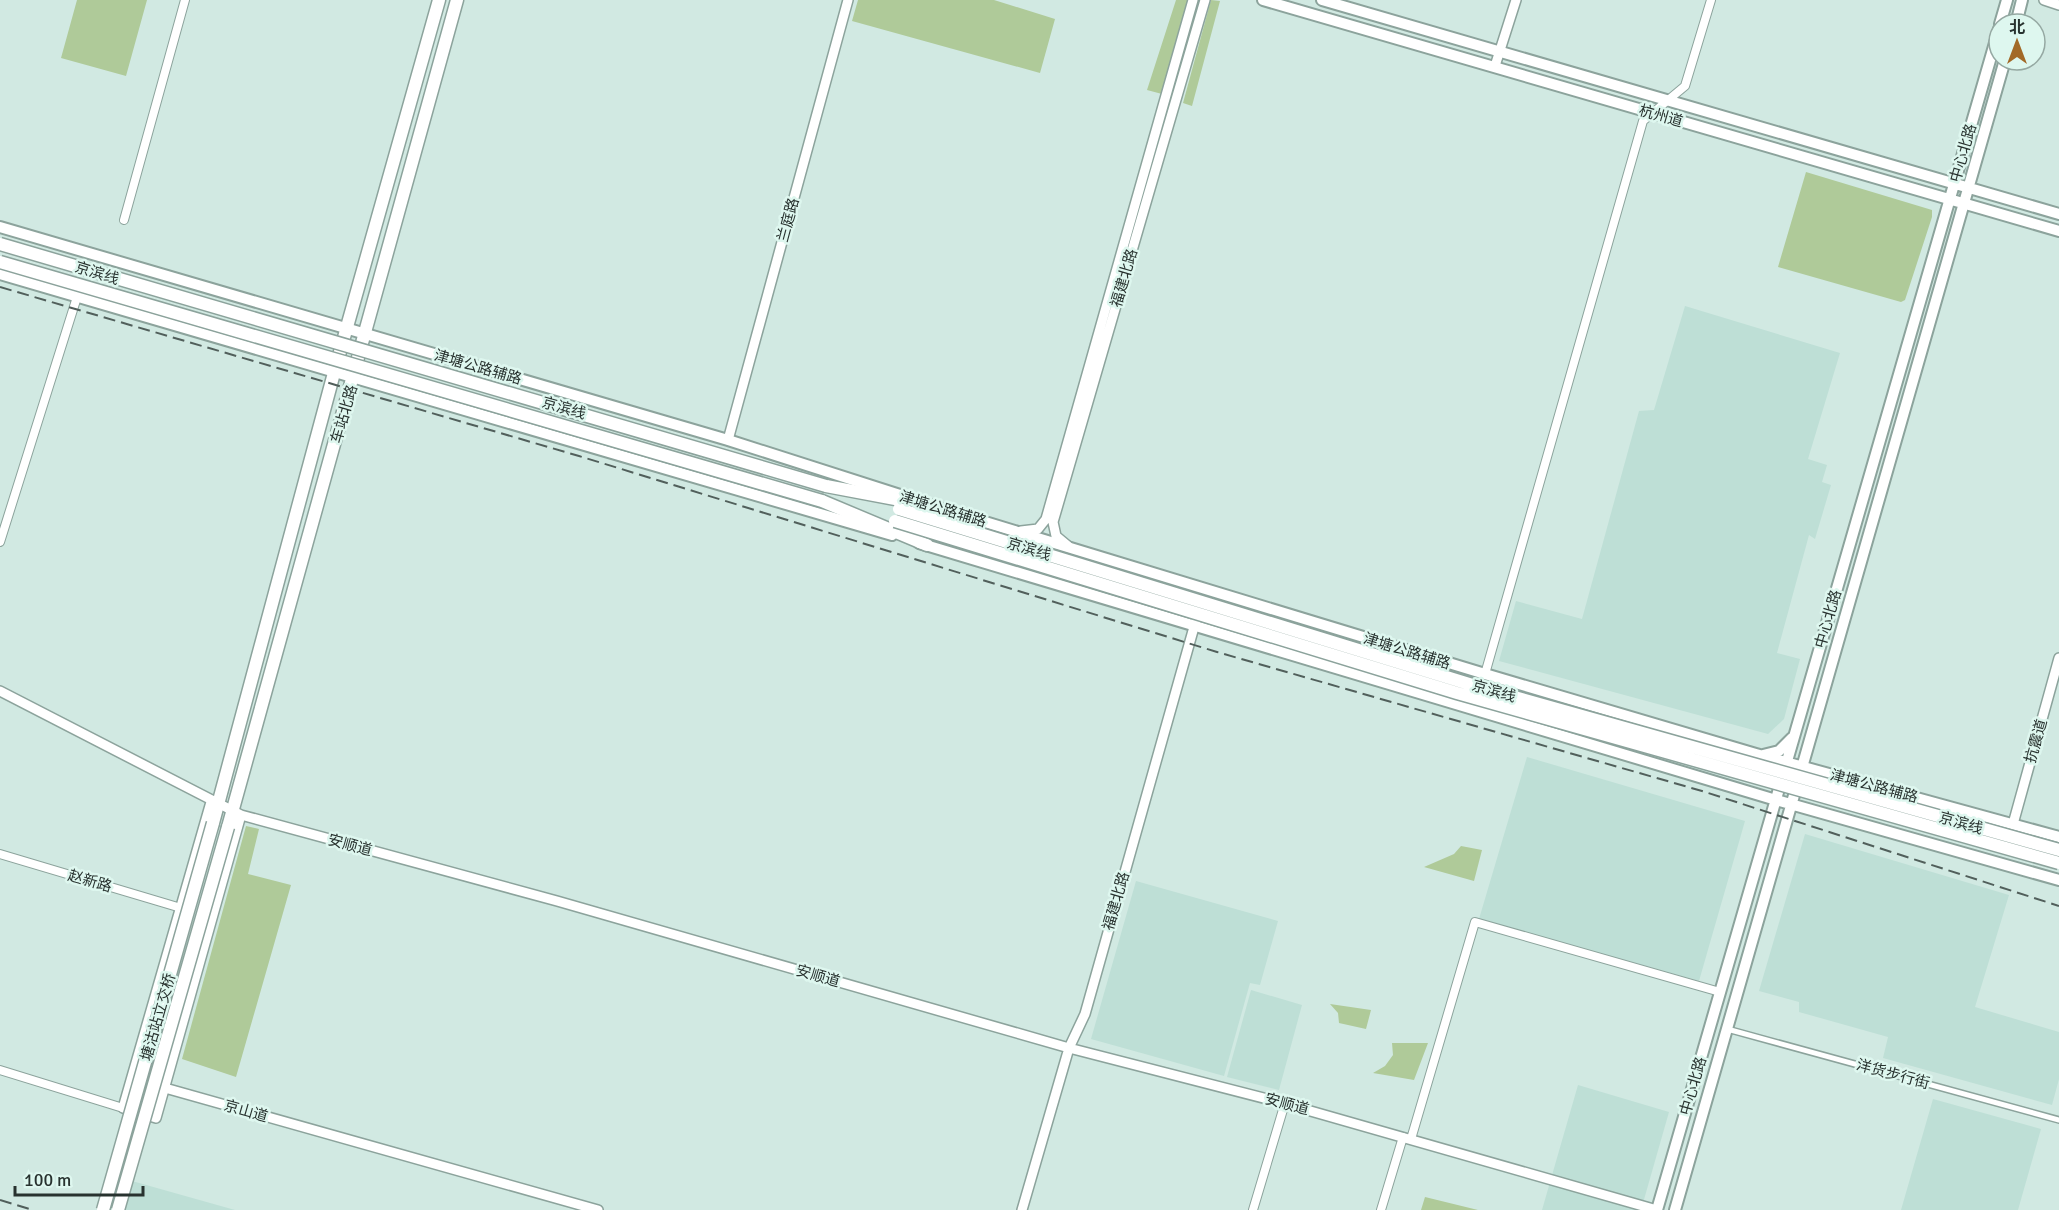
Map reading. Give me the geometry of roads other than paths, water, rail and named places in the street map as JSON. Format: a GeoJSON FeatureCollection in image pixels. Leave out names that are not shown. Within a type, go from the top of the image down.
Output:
{"type":"FeatureCollection","features":[{"type":"Feature","properties":{"kind":"main road","name":"车站北路"},"geometry":{"type":"LineString","coordinates":[[213,824],[215,803],[439,0]]}},
{"type":"Feature","properties":{"kind":"main road","name":"车站北路"},"geometry":{"type":"LineString","coordinates":[[228,827],[237,814],[457,0]]}},
{"type":"Feature","properties":{"kind":"main road","name":"杭州道"},"geometry":{"type":"LineString","coordinates":[[1263,0],[1929,193],[1991,194],[2059,214]]}},
{"type":"Feature","properties":{"kind":"main road","name":"杭州道"},"geometry":{"type":"LineString","coordinates":[[1322,0],[1935,177],[1961,192]]}},
{"type":"Feature","properties":{"kind":"main road","name":"中心北路"},"geometry":{"type":"LineString","coordinates":[[1657,1210],[1769,828],[1802,767],[1961,192],[1960,163],[1987,70]]}},
{"type":"Feature","properties":{"kind":"main road","name":"中心北路"},"geometry":{"type":"LineString","coordinates":[[1675,1210],[1782,833],[1784,802],[1782,778],[1786,762],[1945,214],[1961,192],[1975,166],[2002,72]]}},
{"type":"Feature","properties":{"kind":"main road"},"geometry":{"type":"LineString","coordinates":[[1935,177],[1951,174],[1960,163]]}},
{"type":"Feature","properties":{"kind":"main road"},"geometry":{"type":"LineString","coordinates":[[1975,166],[1978,185],[1991,194]]}},
{"type":"Feature","properties":{"kind":"main road"},"geometry":{"type":"LineString","coordinates":[[1961,192],[1988,210],[2059,231]]}},
{"type":"Feature","properties":{"kind":"main road","name":"津塘公路辅路"},"geometry":{"type":"LineString","coordinates":[[0,227],[728,440],[932,506],[1485,674],[1756,754],[2059,837]]}},
{"type":"Feature","properties":{"kind":"main road","name":"京滨线"},"geometry":{"type":"LineString","coordinates":[[0,244],[826,486],[897,515],[1457,693],[2059,863]]}},
{"type":"Feature","properties":{"kind":"main road","name":"京滨线"},"geometry":{"type":"LineString","coordinates":[[0,262],[822,501],[897,515],[1479,687],[2059,850]]}},
{"type":"Feature","properties":{"kind":"main road"},"geometry":{"type":"LineString","coordinates":[[0,274],[927,545],[1784,802],[2059,880]]}},
{"type":"Feature","properties":{"kind":"main road"},"geometry":{"type":"LineString","coordinates":[[826,486],[932,506]]}},
{"type":"Feature","properties":{"kind":"main road"},"geometry":{"type":"LineString","coordinates":[[822,501],[927,545]]}},
{"type":"Feature","properties":{"kind":"main road"},"geometry":{"type":"LineString","coordinates":[[1756,754],[1779,751],[1790,742],[1796,730]]}},
{"type":"Feature","properties":{"kind":"main road"},"geometry":{"type":"LineString","coordinates":[[1756,754],[1768,761],[1782,778]]}},
{"type":"Feature","properties":{"kind":"main road"},"geometry":{"type":"LineString","coordinates":[[1748,791],[1760,797],[1765,805],[1769,816],[1769,828]]}},
{"type":"Feature","properties":{"kind":"main road","name":"塘沽站立交桥"},"geometry":{"type":"LineString","coordinates":[[103,1210],[213,824]]}},
{"type":"Feature","properties":{"kind":"main road","name":"塘沽站立交桥"},"geometry":{"type":"LineString","coordinates":[[118,1210],[228,827]]}},
{"type":"Feature","properties":{"kind":"street"},"geometry":{"type":"LineString","coordinates":[[124,220],[185,0]]}},
{"type":"Feature","properties":{"kind":"street","name":"兰庭路"},"geometry":{"type":"LineString","coordinates":[[728,440],[848,0]]}},
{"type":"Feature","properties":{"kind":"street","name":"福建北路"},"geometry":{"type":"LineString","coordinates":[[1014,531],[1033,531],[1043,525],[1046,519],[1194,0]]}},
{"type":"Feature","properties":{"kind":"street","name":"福建北路"},"geometry":{"type":"LineString","coordinates":[[1072,549],[1056,536],[1053,522],[1205,0]]}},
{"type":"Feature","properties":{"kind":"street"},"geometry":{"type":"LineString","coordinates":[[1495,66],[1516,0]]}},
{"type":"Feature","properties":{"kind":"street"},"geometry":{"type":"LineString","coordinates":[[1485,674],[1643,121],[1685,86],[1710,0]]}},
{"type":"Feature","properties":{"kind":"street"},"geometry":{"type":"LineString","coordinates":[[2044,0],[2059,4]]}},
{"type":"Feature","properties":{"kind":"street"},"geometry":{"type":"LineString","coordinates":[[0,542],[77,297]]}},
{"type":"Feature","properties":{"kind":"street","name":"福建北路"},"geometry":{"type":"LineString","coordinates":[[1022,1210],[1069,1048],[1085,1014],[1204,589]]}},
{"type":"Feature","properties":{"kind":"street","name":"抗震道"},"geometry":{"type":"LineString","coordinates":[[2013,824],[2059,657]]}},
{"type":"Feature","properties":{"kind":"street","name":"安顺道"},"geometry":{"type":"LineString","coordinates":[[0,691],[237,814],[557,901],[1069,1048],[1285,1103],[1657,1210]]}},
{"type":"Feature","properties":{"kind":"street"},"geometry":{"type":"LineString","coordinates":[[123,1108],[181,908],[215,803]]}},
{"type":"Feature","properties":{"kind":"street"},"geometry":{"type":"LineString","coordinates":[[0,1071],[156,1118],[237,814]]}},
{"type":"Feature","properties":{"kind":"street","name":"赵新路"},"geometry":{"type":"LineString","coordinates":[[0,854],[181,908]]}},
{"type":"Feature","properties":{"kind":"street"},"geometry":{"type":"LineString","coordinates":[[1381,1210],[1407,1138],[1474,922],[1720,992]]}},
{"type":"Feature","properties":{"kind":"street","name":"洋货步行街"},"geometry":{"type":"LineString","coordinates":[[1727,1029],[2059,1120]]}},
{"type":"Feature","properties":{"kind":"street","name":"京山道"},"geometry":{"type":"LineString","coordinates":[[165,1088],[598,1210]]}},
{"type":"Feature","properties":{"kind":"street"},"geometry":{"type":"LineString","coordinates":[[1253,1210],[1285,1103]]}},
{"type":"Feature","properties":{"kind":"railway"},"geometry":{"type":"LineString","coordinates":[[0,287],[579,456],[1217,652],[1702,791],[2059,906]]}},
{"type":"Feature","properties":{"kind":"railway"},"geometry":{"type":"LineString","coordinates":[[0,1200],[33,1210]]}}]}
